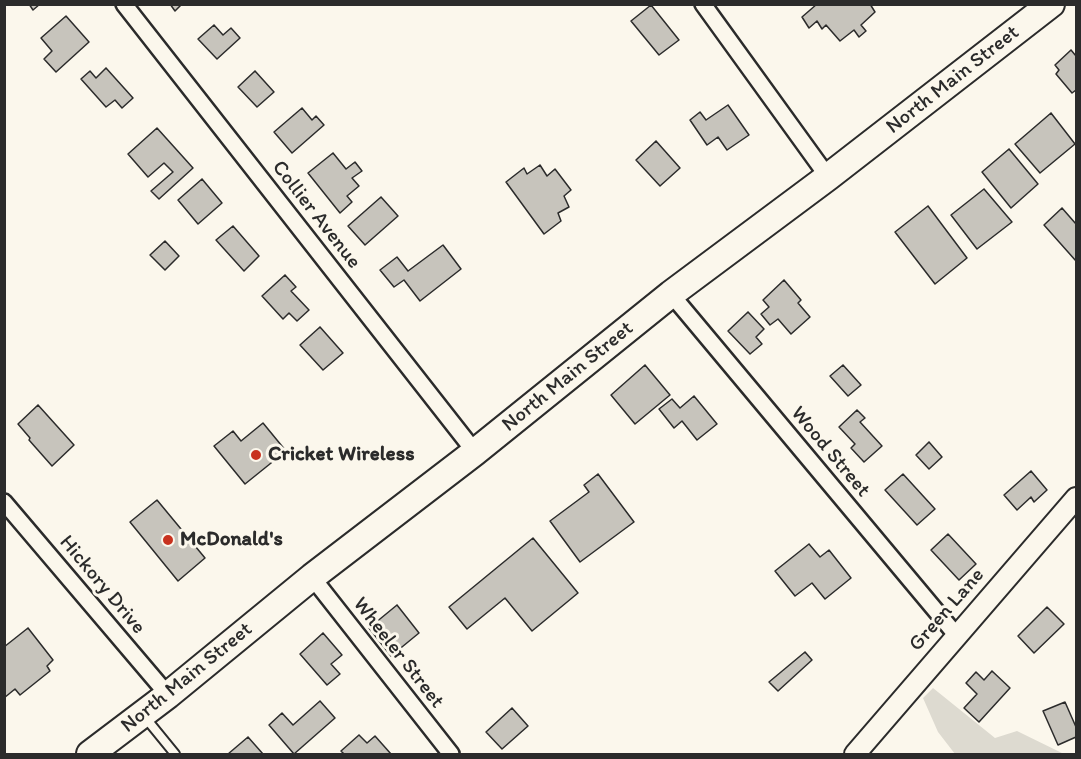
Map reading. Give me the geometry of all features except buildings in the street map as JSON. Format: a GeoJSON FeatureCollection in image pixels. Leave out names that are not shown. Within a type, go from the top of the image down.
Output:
{"type":"FeatureCollection","features":[{"type":"Feature","properties":{"kind":"highway","name":"North Main Street"},"geometry":{"type":"LineString","coordinates":[[90,754],[168,695],[312,577],[475,452],[671,294],[828,177],[1051,4]]}},
{"type":"Feature","properties":{"kind":"street","name":"Collier Avenue"},"geometry":{"type":"LineString","coordinates":[[124,4],[475,452]]}},
{"type":"Feature","properties":{"kind":"street"},"geometry":{"type":"LineString","coordinates":[[703,4],[828,177]]}},
{"type":"Feature","properties":{"kind":"street","name":"Wood Street"},"geometry":{"type":"LineString","coordinates":[[671,294],[957,636]]}},
{"type":"Feature","properties":{"kind":"street","name":"Green Lane"},"geometry":{"type":"LineString","coordinates":[[855,754],[1077,498]]}},
{"type":"Feature","properties":{"kind":"street","name":"Hickory Drive"},"geometry":{"type":"LineString","coordinates":[[6,508],[168,695]]}},
{"type":"Feature","properties":{"kind":"street","name":"Wheeler Street"},"geometry":{"type":"LineString","coordinates":[[312,577],[451,754]]}},
{"type":"Feature","properties":{"kind":"lane"},"geometry":{"type":"LineString","coordinates":[[143,714],[175,754]]}},
{"type":"Feature","properties":{"kind":"shaded area"},"geometry":{"type":"Polygon","coordinates":[[[933,688],[995,738],[1017,731],[1064,754],[955,754],[938,732],[923,698],[933,688]]]}},
{"type":"Feature","properties":{"kind":"place","name":"Cricket Wireless"},"geometry":{"type":"Point","coordinates":[256,455]}},
{"type":"Feature","properties":{"kind":"place","name":"McDonald's"},"geometry":{"type":"Point","coordinates":[168,540]}}]}
